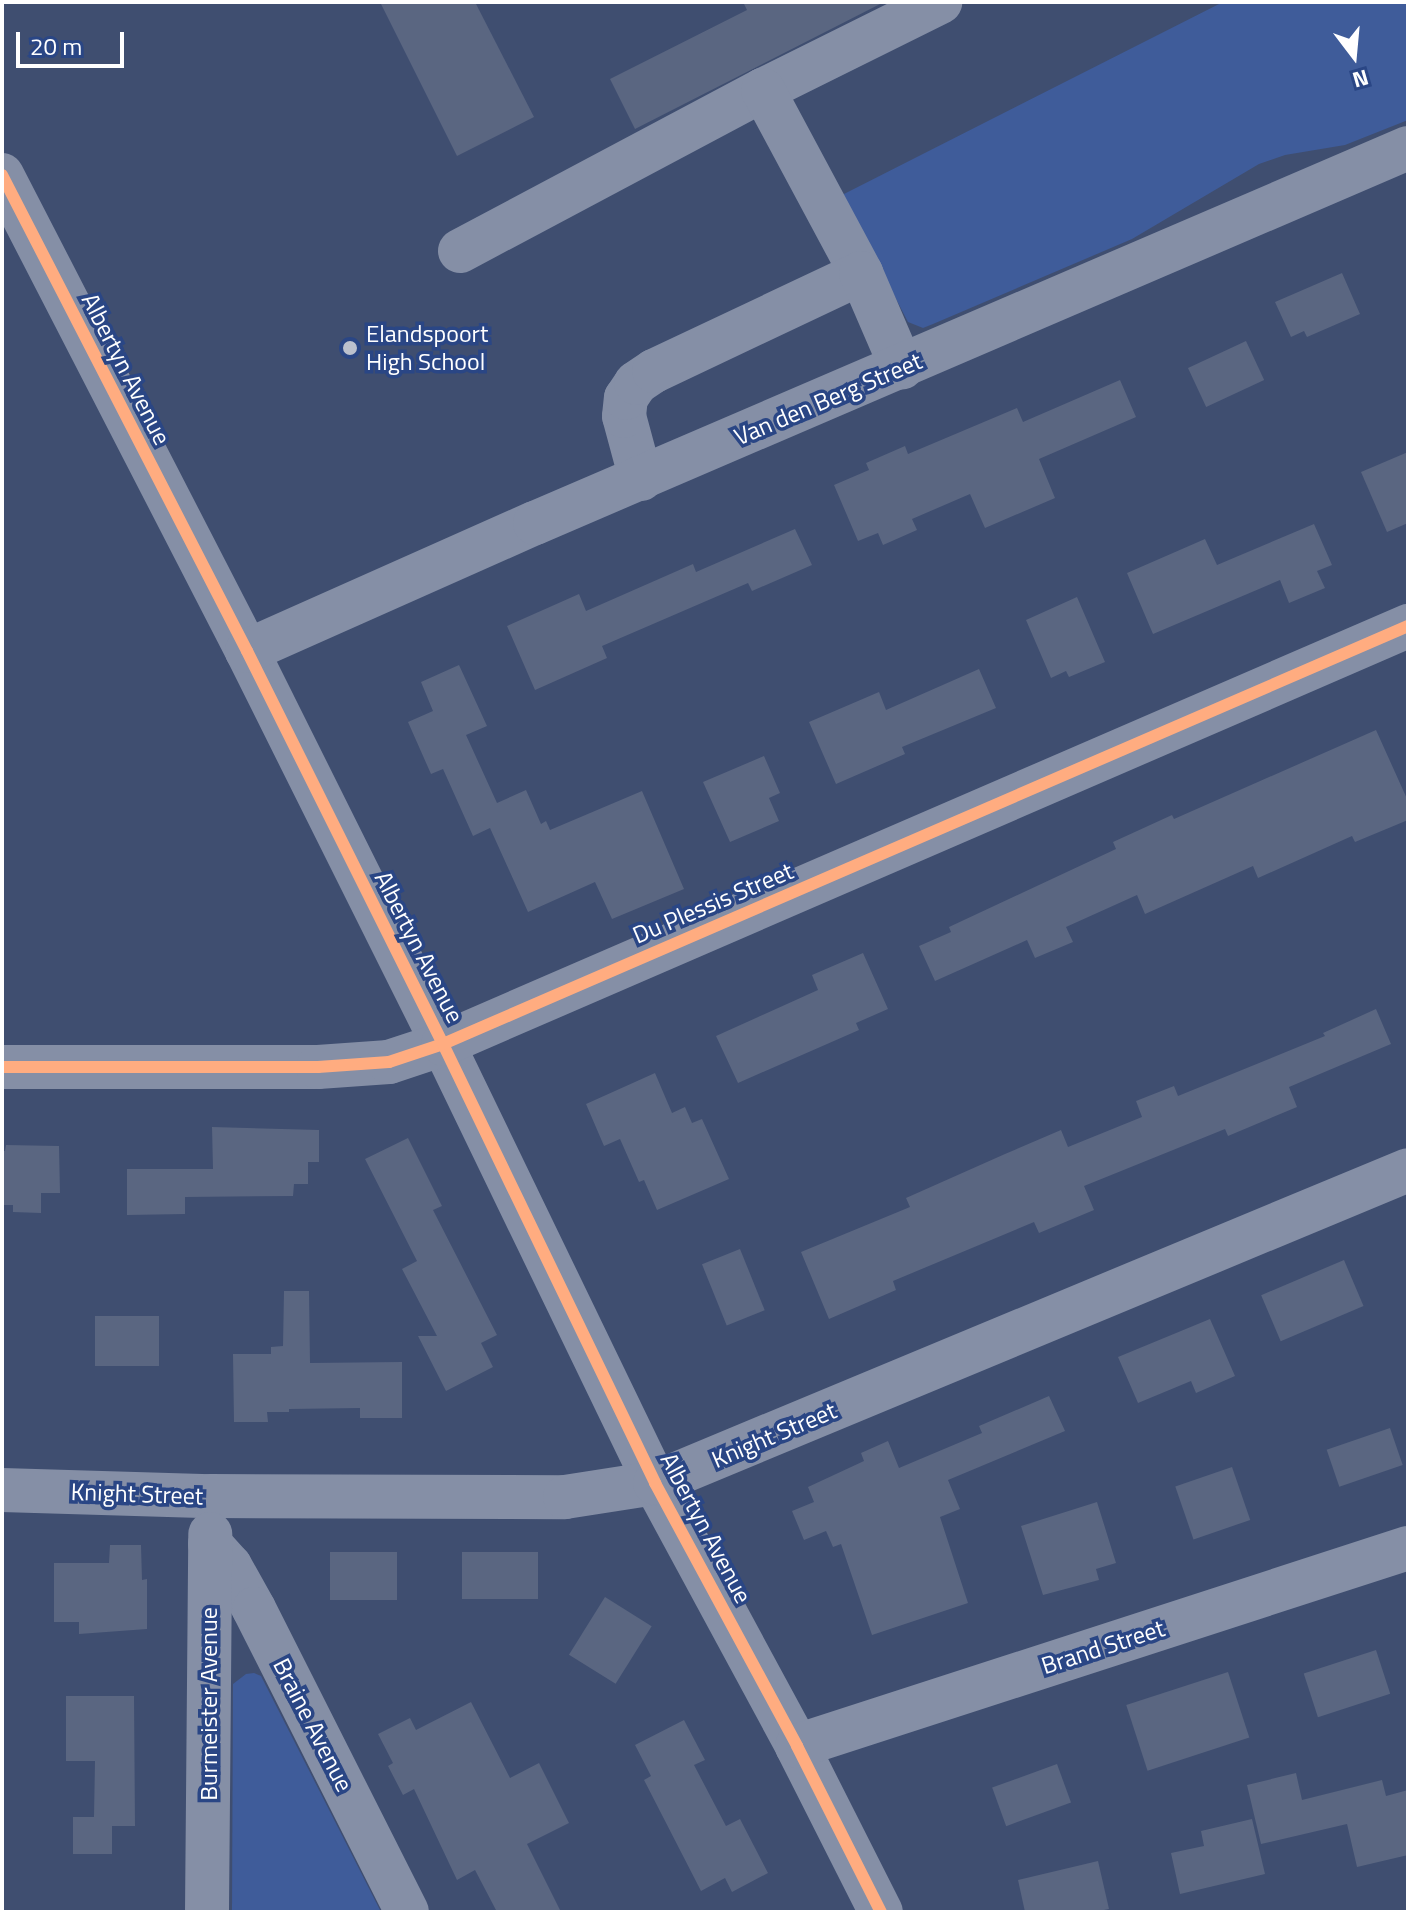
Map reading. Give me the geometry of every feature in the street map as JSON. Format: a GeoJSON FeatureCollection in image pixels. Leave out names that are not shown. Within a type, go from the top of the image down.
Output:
{"type":"FeatureCollection","features":[{"type":"Feature","properties":{"kind":"street"},"geometry":{"type":"LineString","coordinates":[[460,251],[763,90],[940,2]]}},
{"type":"Feature","properties":{"kind":"street"},"geometry":{"type":"LineString","coordinates":[[763,90],[861,273],[902,368]]}},
{"type":"Feature","properties":{"kind":"street","name":"Van den Berg Street"},"geometry":{"type":"LineString","coordinates":[[247,651],[1408,148]]}},
{"type":"Feature","properties":{"kind":"street","name":"Albertyn Avenue"},"geometry":{"type":"LineString","coordinates":[[2,175],[18,240],[247,651],[443,1044],[655,1483],[797,1746],[881,1912]]}},
{"type":"Feature","properties":{"kind":"street"},"geometry":{"type":"LineString","coordinates":[[641,479],[624,416],[626,398],[636,383],[861,273]]}},
{"type":"Feature","properties":{"kind":"street","name":"Du Plessis Street"},"geometry":{"type":"LineString","coordinates":[[2,1067],[356,1066],[389,1062],[443,1044],[1408,626]]}},
{"type":"Feature","properties":{"kind":"street","name":"Knight Street"},"geometry":{"type":"LineString","coordinates":[[2,1490],[210,1496],[565,1497],[655,1483],[1408,1170]]}},
{"type":"Feature","properties":{"kind":"street","name":"Burmeister Avenue"},"geometry":{"type":"LineString","coordinates":[[207,1912],[210,1496]]}},
{"type":"Feature","properties":{"kind":"street","name":"Braine Avenue"},"geometry":{"type":"LineString","coordinates":[[210,1544],[230,1566],[254,1609],[407,1912]]}},
{"type":"Feature","properties":{"kind":"street","name":"Brand Street"},"geometry":{"type":"LineString","coordinates":[[797,1746],[1408,1548]]}},
{"type":"Feature","properties":{"kind":"shaded area"},"geometry":{"type":"Polygon","coordinates":[[[1223,2],[1408,2],[1408,120],[1345,145],[1285,155],[1259,164],[1132,239],[923,328],[908,322],[842,195],[1223,2]]]}},
{"type":"Feature","properties":{"kind":"shaded area"},"geometry":{"type":"Polygon","coordinates":[[[246,1674],[261,1676],[381,1912],[232,1912],[233,1684],[246,1674]]]}},
{"type":"Feature","properties":{"kind":"building"},"geometry":{"type":"Polygon","coordinates":[[[380,2],[475,2],[534,117],[457,156],[380,2]]]}},
{"type":"Feature","properties":{"kind":"building"},"geometry":{"type":"Polygon","coordinates":[[[743,2],[884,2],[635,129],[610,79],[747,10],[743,2]]]}},
{"type":"Feature","properties":{"kind":"building"},"geometry":{"type":"Polygon","coordinates":[[[1342,273],[1360,314],[1307,337],[1304,331],[1291,337],[1275,302],[1342,273]]]}},
{"type":"Feature","properties":{"kind":"building"},"geometry":{"type":"Polygon","coordinates":[[[1246,341],[1264,380],[1206,407],[1188,368],[1246,341]]]}},
{"type":"Feature","properties":{"kind":"building"},"geometry":{"type":"Polygon","coordinates":[[[1120,380],[1136,417],[1039,459],[1055,498],[985,528],[970,494],[912,519],[917,530],[883,545],[878,533],[858,541],[834,485],[869,470],[866,463],[905,446],[908,454],[1017,408],[1023,422],[1120,380]]]}},
{"type":"Feature","properties":{"kind":"building"},"geometry":{"type":"Polygon","coordinates":[[[1408,452],[1408,523],[1387,532],[1361,472],[1408,452]]]}},
{"type":"Feature","properties":{"kind":"building"},"geometry":{"type":"Polygon","coordinates":[[[1314,524],[1332,565],[1317,571],[1325,588],[1289,603],[1280,580],[1153,634],[1127,573],[1205,539],[1217,565],[1314,524]]]}},
{"type":"Feature","properties":{"kind":"building"},"geometry":{"type":"Polygon","coordinates":[[[795,529],[812,565],[752,591],[748,583],[602,646],[607,658],[535,690],[507,626],[579,594],[586,611],[693,564],[696,572],[795,529]]]}},
{"type":"Feature","properties":{"kind":"building"},"geometry":{"type":"Polygon","coordinates":[[[1077,597],[1105,662],[1069,677],[1066,671],[1051,678],[1026,620],[1077,597]]]}},
{"type":"Feature","properties":{"kind":"building"},"geometry":{"type":"Polygon","coordinates":[[[459,665],[487,726],[466,735],[497,803],[526,790],[541,824],[546,821],[550,830],[642,791],[684,889],[612,919],[595,882],[528,912],[490,828],[473,836],[443,769],[431,774],[408,722],[433,711],[421,682],[459,665]]]}},
{"type":"Feature","properties":{"kind":"building"},"geometry":{"type":"Polygon","coordinates":[[[979,669],[996,708],[902,747],[905,754],[836,784],[809,722],[879,692],[886,710],[979,669]]]}},
{"type":"Feature","properties":{"kind":"building"},"geometry":{"type":"Polygon","coordinates":[[[1376,730],[1408,801],[1408,820],[1355,842],[1352,836],[1258,878],[1253,866],[1145,914],[1137,895],[1066,927],[1073,942],[1035,958],[1027,940],[935,981],[919,946],[951,932],[949,927],[1116,849],[1113,842],[1172,815],[1174,819],[1376,730]]]}},
{"type":"Feature","properties":{"kind":"building"},"geometry":{"type":"Polygon","coordinates":[[[764,756],[780,793],[769,798],[779,821],[730,842],[703,782],[764,756]]]}},
{"type":"Feature","properties":{"kind":"building"},"geometry":{"type":"Polygon","coordinates":[[[863,953],[888,1009],[856,1023],[859,1030],[738,1083],[716,1036],[818,990],[812,975],[863,953]]]}},
{"type":"Feature","properties":{"kind":"building"},"geometry":{"type":"Polygon","coordinates":[[[1376,1009],[1391,1044],[1289,1087],[1297,1107],[1228,1136],[1225,1129],[1084,1186],[1094,1210],[1039,1233],[1034,1222],[893,1281],[896,1290],[829,1319],[801,1252],[910,1207],[906,1198],[1061,1130],[1068,1147],[1142,1117],[1136,1101],[1174,1086],[1178,1096],[1325,1036],[1323,1033],[1376,1009]]]}},
{"type":"Feature","properties":{"kind":"building"},"geometry":{"type":"Polygon","coordinates":[[[655,1073],[672,1113],[685,1107],[692,1123],[702,1119],[729,1179],[657,1210],[644,1180],[639,1182],[620,1139],[604,1146],[586,1104],[655,1073]]]}},
{"type":"Feature","properties":{"kind":"building"},"geometry":{"type":"Polygon","coordinates":[[[212,1127],[319,1130],[319,1162],[308,1162],[308,1184],[294,1184],[293,1196],[185,1197],[185,1214],[127,1215],[127,1169],[213,1169],[212,1127]]]}},
{"type":"Feature","properties":{"kind":"building"},"geometry":{"type":"Polygon","coordinates":[[[408,1138],[442,1206],[433,1210],[497,1335],[481,1343],[493,1367],[446,1391],[418,1336],[437,1336],[402,1269],[417,1261],[365,1159],[408,1138]]]}},
{"type":"Feature","properties":{"kind":"building"},"geometry":{"type":"Polygon","coordinates":[[[6,1145],[59,1146],[60,1193],[41,1193],[41,1213],[13,1212],[13,1205],[2,1205],[2,1151],[5,1151],[6,1145]]]}},
{"type":"Feature","properties":{"kind":"building"},"geometry":{"type":"Polygon","coordinates":[[[740,1249],[765,1310],[727,1326],[702,1264],[740,1249]]]}},
{"type":"Feature","properties":{"kind":"building"},"geometry":{"type":"Polygon","coordinates":[[[1344,1260],[1364,1306],[1281,1341],[1261,1295],[1344,1260]]]}},
{"type":"Feature","properties":{"kind":"building"},"geometry":{"type":"Polygon","coordinates":[[[284,1291],[309,1291],[310,1363],[402,1362],[402,1418],[360,1418],[360,1408],[289,1409],[289,1412],[267,1412],[268,1422],[234,1422],[233,1354],[271,1354],[271,1347],[283,1346],[284,1291]]]}},
{"type":"Feature","properties":{"kind":"building"},"geometry":{"type":"Polygon","coordinates":[[[95,1316],[159,1316],[159,1366],[95,1366],[95,1316]]]}},
{"type":"Feature","properties":{"kind":"building"},"geometry":{"type":"Polygon","coordinates":[[[1210,1319],[1235,1376],[1196,1393],[1191,1381],[1138,1403],[1118,1357],[1210,1319]]]}},
{"type":"Feature","properties":{"kind":"building"},"geometry":{"type":"Polygon","coordinates":[[[1049,1396],[1065,1431],[948,1480],[960,1509],[940,1517],[968,1603],[872,1635],[841,1544],[833,1547],[826,1531],[804,1540],[792,1511],[814,1502],[808,1487],[864,1461],[861,1453],[888,1441],[899,1468],[982,1433],[979,1426],[1049,1396]]]}},
{"type":"Feature","properties":{"kind":"building"},"geometry":{"type":"Polygon","coordinates":[[[1390,1428],[1403,1465],[1339,1487],[1327,1450],[1390,1428]]]}},
{"type":"Feature","properties":{"kind":"building"},"geometry":{"type":"Polygon","coordinates":[[[1232,1467],[1250,1520],[1194,1539],[1175,1487],[1232,1467]]]}},
{"type":"Feature","properties":{"kind":"building"},"geometry":{"type":"Polygon","coordinates":[[[1097,1502],[1116,1563],[1096,1569],[1099,1580],[1043,1595],[1021,1526],[1097,1502]]]}},
{"type":"Feature","properties":{"kind":"building"},"geometry":{"type":"Polygon","coordinates":[[[110,1545],[141,1545],[142,1580],[147,1579],[147,1629],[79,1634],[79,1622],[54,1622],[54,1563],[109,1563],[110,1545]]]}},
{"type":"Feature","properties":{"kind":"building"},"geometry":{"type":"Polygon","coordinates":[[[330,1552],[397,1552],[397,1600],[330,1600],[330,1552]]]}},
{"type":"Feature","properties":{"kind":"building"},"geometry":{"type":"Polygon","coordinates":[[[462,1552],[538,1552],[538,1599],[462,1599],[462,1552]]]}},
{"type":"Feature","properties":{"kind":"building"},"geometry":{"type":"Polygon","coordinates":[[[605,1597],[652,1626],[616,1684],[569,1655],[605,1597]]]}},
{"type":"Feature","properties":{"kind":"building"},"geometry":{"type":"Polygon","coordinates":[[[1376,1650],[1390,1694],[1318,1717],[1304,1673],[1376,1650]]]}},
{"type":"Feature","properties":{"kind":"building"},"geometry":{"type":"Polygon","coordinates":[[[1228,1672],[1249,1738],[1148,1771],[1126,1705],[1228,1672]]]}},
{"type":"Feature","properties":{"kind":"building"},"geometry":{"type":"Polygon","coordinates":[[[66,1696],[134,1696],[135,1826],[112,1826],[112,1854],[73,1854],[73,1817],[94,1817],[95,1761],[66,1761],[66,1696]]]}},
{"type":"Feature","properties":{"kind":"building"},"geometry":{"type":"Polygon","coordinates":[[[471,1702],[510,1778],[539,1763],[569,1823],[527,1844],[561,1912],[497,1912],[475,1870],[457,1880],[414,1789],[403,1795],[388,1766],[393,1763],[378,1734],[410,1718],[416,1730],[471,1702]]]}},
{"type":"Feature","properties":{"kind":"building"},"geometry":{"type":"Polygon","coordinates":[[[684,1720],[705,1760],[694,1765],[726,1826],[740,1819],[768,1873],[732,1892],[725,1878],[701,1891],[644,1780],[651,1776],[635,1745],[684,1720]]]}},
{"type":"Feature","properties":{"kind":"building"},"geometry":{"type":"Polygon","coordinates":[[[1057,1764],[1071,1803],[1006,1826],[992,1788],[1057,1764]]]}},
{"type":"Feature","properties":{"kind":"building"},"geometry":{"type":"Polygon","coordinates":[[[1296,1773],[1302,1800],[1382,1780],[1386,1796],[1408,1790],[1408,1855],[1357,1867],[1347,1824],[1261,1844],[1247,1785],[1296,1773]]]}},
{"type":"Feature","properties":{"kind":"building"},"geometry":{"type":"Polygon","coordinates":[[[1252,1819],[1265,1874],[1180,1894],[1171,1853],[1204,1846],[1201,1831],[1252,1819]]]}},
{"type":"Feature","properties":{"kind":"building"},"geometry":{"type":"Polygon","coordinates":[[[1098,1861],[1109,1909],[1094,1912],[1025,1912],[1018,1880],[1098,1861]]]}},
{"type":"Feature","properties":{"kind":"cycle path"},"geometry":{"type":"LineString","coordinates":[[2,175],[247,651],[443,1044],[655,1483],[797,1746],[881,1912]]}},
{"type":"Feature","properties":{"kind":"cycle path"},"geometry":{"type":"LineString","coordinates":[[2,1067],[318,1067],[389,1062],[443,1044],[1408,626]]}},
{"type":"Feature","properties":{"kind":"place","name":"Elandspoort High School"},"geometry":{"type":"Point","coordinates":[350,348]}}]}
